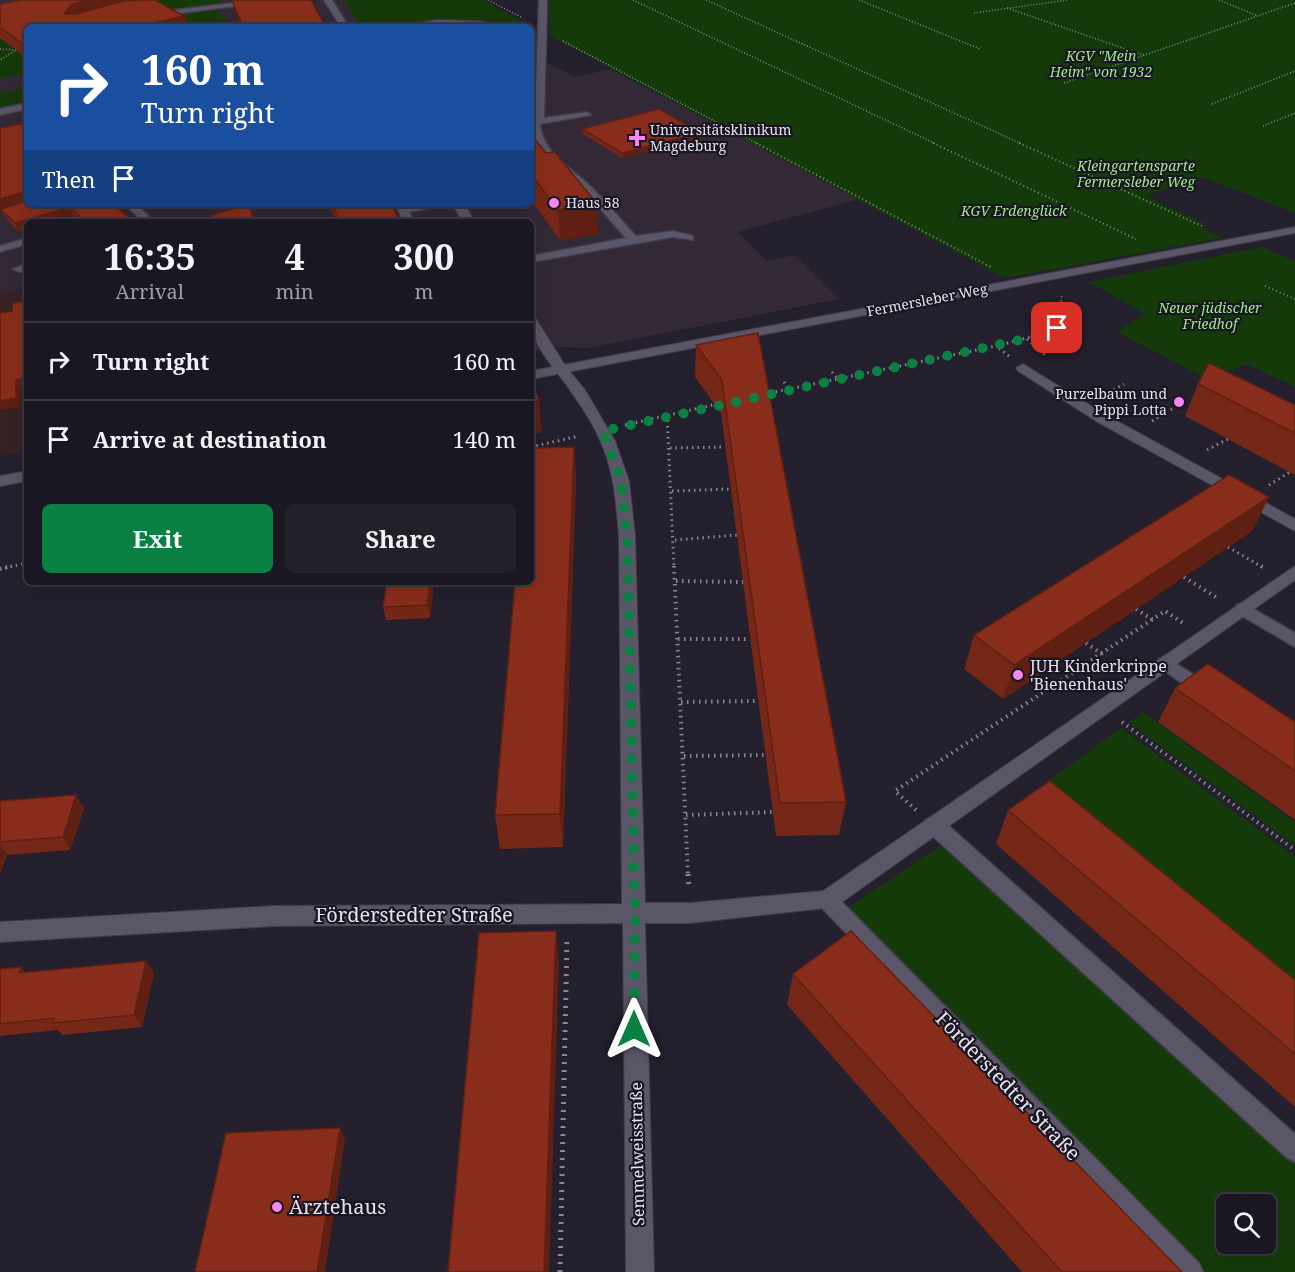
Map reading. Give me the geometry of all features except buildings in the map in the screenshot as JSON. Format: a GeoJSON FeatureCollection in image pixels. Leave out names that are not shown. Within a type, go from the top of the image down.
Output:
{"type":"FeatureCollection","features":[{"type":"Feature","properties":{"kind":"street","name":"Fermersleber Weg"},"geometry":{"type":"LineString","coordinates":[[534,374],[1295,230]]}},
{"type":"Feature","properties":{"kind":"street"},"geometry":{"type":"LineString","coordinates":[[534,327],[560,369]]}},
{"type":"Feature","properties":{"kind":"street"},"geometry":{"type":"LineString","coordinates":[[1023,368],[1101,418],[1295,526]]}},
{"type":"Feature","properties":{"kind":"street","name":"Semmelweisstraße"},"geometry":{"type":"LineString","coordinates":[[560,369],[578,390],[603,431],[618,470],[625,514],[635,913],[634,1029],[640,1272]]}},
{"type":"Feature","properties":{"kind":"street"},"geometry":{"type":"LineString","coordinates":[[0,481],[24,477]]}},
{"type":"Feature","properties":{"kind":"street","name":"Förderstedter Straße"},"geometry":{"type":"LineString","coordinates":[[0,932],[274,916],[690,913],[827,900],[1289,576]]}},
{"type":"Feature","properties":{"kind":"lane"},"geometry":{"type":"LineString","coordinates":[[138,8],[152,2],[166,13],[278,0]]}},
{"type":"Feature","properties":{"kind":"lane"},"geometry":{"type":"LineString","coordinates":[[328,0],[343,24]]}},
{"type":"Feature","properties":{"kind":"lane"},"geometry":{"type":"LineString","coordinates":[[543,0],[543,29],[535,121],[537,140],[562,170],[584,185],[633,240]]}},
{"type":"Feature","properties":{"kind":"lane"},"geometry":{"type":"LineString","coordinates":[[424,24],[438,22],[483,24]]}},
{"type":"Feature","properties":{"kind":"lane"},"geometry":{"type":"LineString","coordinates":[[0,112],[24,108]]}},
{"type":"Feature","properties":{"kind":"lane"},"geometry":{"type":"LineString","coordinates":[[535,121],[587,115]]}},
{"type":"Feature","properties":{"kind":"lane"},"geometry":{"type":"LineString","coordinates":[[133,207],[146,219]]}},
{"type":"Feature","properties":{"kind":"lane"},"geometry":{"type":"LineString","coordinates":[[408,219],[403,210],[424,207]]}},
{"type":"Feature","properties":{"kind":"lane"},"geometry":{"type":"LineString","coordinates":[[534,258],[672,234],[688,238]]}},
{"type":"Feature","properties":{"kind":"lane"},"geometry":{"type":"LineString","coordinates":[[0,249],[24,242]]}},
{"type":"Feature","properties":{"kind":"lane"},"geometry":{"type":"LineString","coordinates":[[1241,610],[1295,641]]}},
{"type":"Feature","properties":{"kind":"lane"},"geometry":{"type":"LineString","coordinates":[[1165,663],[1221,701]]}},
{"type":"Feature","properties":{"kind":"lane"},"geometry":{"type":"LineString","coordinates":[[934,825],[1295,1150]]}},
{"type":"Feature","properties":{"kind":"lane","name":"Förderstedter Straße"},"geometry":{"type":"LineString","coordinates":[[827,900],[1190,1272]]}},
{"type":"Feature","properties":{"kind":"path"},"geometry":{"type":"LineString","coordinates":[[488,0],[1020,282]]}},
{"type":"Feature","properties":{"kind":"path"},"geometry":{"type":"LineString","coordinates":[[633,0],[1136,239]]}},
{"type":"Feature","properties":{"kind":"path"},"geometry":{"type":"LineString","coordinates":[[706,0],[1200,226]]}},
{"type":"Feature","properties":{"kind":"path"},"geometry":{"type":"LineString","coordinates":[[859,0],[980,48]]}},
{"type":"Feature","properties":{"kind":"path"},"geometry":{"type":"LineString","coordinates":[[974,13],[1068,0]]}},
{"type":"Feature","properties":{"kind":"path"},"geometry":{"type":"LineString","coordinates":[[1219,0],[1259,16]]}},
{"type":"Feature","properties":{"kind":"path"},"geometry":{"type":"LineString","coordinates":[[1064,83],[1146,57],[1295,3]]}},
{"type":"Feature","properties":{"kind":"path"},"geometry":{"type":"LineString","coordinates":[[1007,8],[1146,57]]}},
{"type":"Feature","properties":{"kind":"path"},"geometry":{"type":"LineString","coordinates":[[0,48],[16,50],[0,60]]}},
{"type":"Feature","properties":{"kind":"path"},"geometry":{"type":"LineString","coordinates":[[1212,104],[1295,71]]}},
{"type":"Feature","properties":{"kind":"path"},"geometry":{"type":"LineString","coordinates":[[1263,126],[1295,113]]}},
{"type":"Feature","properties":{"kind":"path"},"geometry":{"type":"LineString","coordinates":[[1265,286],[1295,299]]}},
{"type":"Feature","properties":{"kind":"path"},"geometry":{"type":"LineString","coordinates":[[760,395],[996,346],[1057,330],[1063,288]]}},
{"type":"Feature","properties":{"kind":"path"},"geometry":{"type":"LineString","coordinates":[[1022,333],[1029,338]]}},
{"type":"Feature","properties":{"kind":"path"},"geometry":{"type":"LineString","coordinates":[[979,342],[985,348]]}},
{"type":"Feature","properties":{"kind":"path"},"geometry":{"type":"LineString","coordinates":[[996,346],[1023,368]]}},
{"type":"Feature","properties":{"kind":"path"},"geometry":{"type":"LineString","coordinates":[[931,352],[937,358]]}},
{"type":"Feature","properties":{"kind":"path"},"geometry":{"type":"LineString","coordinates":[[879,362],[885,369]]}},
{"type":"Feature","properties":{"kind":"path"},"geometry":{"type":"LineString","coordinates":[[832,372],[838,379]]}},
{"type":"Feature","properties":{"kind":"path"},"geometry":{"type":"LineString","coordinates":[[784,382],[790,389]]}},
{"type":"Feature","properties":{"kind":"path"},"geometry":{"type":"LineString","coordinates":[[1104,395],[1124,384]]}},
{"type":"Feature","properties":{"kind":"path"},"geometry":{"type":"LineString","coordinates":[[534,446],[719,404]]}},
{"type":"Feature","properties":{"kind":"path"},"geometry":{"type":"LineString","coordinates":[[1152,421],[1172,409]]}},
{"type":"Feature","properties":{"kind":"path"},"geometry":{"type":"LineString","coordinates":[[667,415],[675,540],[690,913]]}},
{"type":"Feature","properties":{"kind":"path"},"geometry":{"type":"LineString","coordinates":[[1207,450],[1228,439]]}},
{"type":"Feature","properties":{"kind":"path"},"geometry":{"type":"LineString","coordinates":[[670,448],[725,447]]}},
{"type":"Feature","properties":{"kind":"path"},"geometry":{"type":"LineString","coordinates":[[1269,485],[1290,472]]}},
{"type":"Feature","properties":{"kind":"path"},"geometry":{"type":"LineString","coordinates":[[672,490],[731,489]]}},
{"type":"Feature","properties":{"kind":"path"},"geometry":{"type":"LineString","coordinates":[[675,540],[737,535]]}},
{"type":"Feature","properties":{"kind":"path"},"geometry":{"type":"LineString","coordinates":[[1228,547],[1289,576]]}},
{"type":"Feature","properties":{"kind":"path"},"geometry":{"type":"LineString","coordinates":[[0,569],[24,564]]}},
{"type":"Feature","properties":{"kind":"path"},"geometry":{"type":"LineString","coordinates":[[1184,577],[1241,610]]}},
{"type":"Feature","properties":{"kind":"path"},"geometry":{"type":"LineString","coordinates":[[676,581],[743,582]]}},
{"type":"Feature","properties":{"kind":"path"},"geometry":{"type":"LineString","coordinates":[[1136,609],[1153,620]]}},
{"type":"Feature","properties":{"kind":"path"},"geometry":{"type":"LineString","coordinates":[[934,825],[895,791],[1166,611],[1203,636]]}},
{"type":"Feature","properties":{"kind":"path"},"geometry":{"type":"LineString","coordinates":[[678,639],[750,639]]}},
{"type":"Feature","properties":{"kind":"path"},"geometry":{"type":"LineString","coordinates":[[1086,643],[1102,654]]}},
{"type":"Feature","properties":{"kind":"path"},"geometry":{"type":"LineString","coordinates":[[1033,679],[1048,691]]}},
{"type":"Feature","properties":{"kind":"path"},"geometry":{"type":"LineString","coordinates":[[681,702],[758,701]]}},
{"type":"Feature","properties":{"kind":"path"},"geometry":{"type":"LineString","coordinates":[[1102,708],[1295,850]]}},
{"type":"Feature","properties":{"kind":"path"},"geometry":{"type":"LineString","coordinates":[[684,756],[765,755]]}},
{"type":"Feature","properties":{"kind":"path"},"geometry":{"type":"LineString","coordinates":[[686,814],[773,812]]}},
{"type":"Feature","properties":{"kind":"path"},"geometry":{"type":"LineString","coordinates":[[561,1272],[568,914]]}},
{"type":"Feature","properties":{"kind":"shaded area","name":"Universitätsklinikum Magdeburg"},"geometry":{"type":"Polygon","coordinates":[[[0,0],[483,0],[527,24],[24,24],[24,207],[534,207],[534,56],[575,77],[610,69],[860,199],[738,232],[767,261],[795,255],[840,299],[587,348],[560,347],[534,351],[534,219],[24,219],[24,289],[0,294],[0,0]]]}},
{"type":"Feature","properties":{"kind":"shaded area"},"geometry":{"type":"Polygon","coordinates":[[[24,289],[24,452],[0,456],[0,294],[24,289]]]}},
{"type":"Feature","properties":{"kind":"green space"},"geometry":{"type":"Polygon","coordinates":[[[110,0],[221,0],[222,3],[214,5],[222,19],[227,18],[230,24],[41,24],[110,0]]]}},
{"type":"Feature","properties":{"kind":"green space"},"geometry":{"type":"Polygon","coordinates":[[[344,0],[483,0],[527,24],[494,24],[466,19],[418,24],[359,24],[344,0]]]}},
{"type":"Feature","properties":{"kind":"green space"},"geometry":{"type":"Polygon","coordinates":[[[549,0],[1295,0],[1295,213],[1202,177],[1145,196],[1206,224],[1199,227],[1223,238],[1005,278],[550,36],[549,0]]]}},
{"type":"Feature","properties":{"kind":"green space"},"geometry":{"type":"Polygon","coordinates":[[[0,38],[24,56],[24,74],[0,79],[0,38]]]}},
{"type":"Feature","properties":{"kind":"green space"},"geometry":{"type":"Polygon","coordinates":[[[24,88],[24,102],[0,107],[0,93],[24,88]]]}},
{"type":"Feature","properties":{"kind":"green space","name":"Neuer jüdischer Friedhof"},"geometry":{"type":"Polygon","coordinates":[[[1261,247],[1295,261],[1295,387],[1247,364],[1207,379],[1117,332],[1145,314],[1089,282],[1261,247]]]}},
{"type":"Feature","properties":{"kind":"green space"},"geometry":{"type":"Polygon","coordinates":[[[1142,712],[1295,822],[1295,845],[1129,723],[1142,712]]]}},
{"type":"Feature","properties":{"kind":"green space"},"geometry":{"type":"Polygon","coordinates":[[[1121,728],[1295,857],[1295,1026],[1023,799],[1121,728]]]}},
{"type":"Feature","properties":{"kind":"green space"},"geometry":{"type":"Polygon","coordinates":[[[944,843],[1295,1160],[1295,1272],[1206,1272],[848,908],[944,843]]]}},
{"type":"Feature","properties":{"kind":"place","name":"Universitätsklinikum Magdeburg"},"geometry":{"type":"Point","coordinates":[637,138]}},
{"type":"Feature","properties":{"kind":"place","name":"Haus 58"},"geometry":{"type":"Point","coordinates":[554,203]}},
{"type":"Feature","properties":{"kind":"place","name":"Purzelbaum und Pippi Lotta"},"geometry":{"type":"Point","coordinates":[1179,402]}},
{"type":"Feature","properties":{"kind":"place","name":"JUH Kinderkrippe 'Bienenhaus'"},"geometry":{"type":"Point","coordinates":[1018,675]}},
{"type":"Feature","properties":{"kind":"place","name":"Ärztehaus"},"geometry":{"type":"Point","coordinates":[277,1207]}},
{"type":"Feature","properties":{"kind":"route"},"geometry":{"type":"LineString","coordinates":[[634,1029],[635,913],[627,535],[621,481],[603,431],[667,415],[1029,338],[1050,333],[1057,328]]}},
{"type":"Feature","properties":{"kind":"park label","name":"KGV \"Mein Heim\" von 1932"},"geometry":{"type":"Point","coordinates":[1101,64]}},
{"type":"Feature","properties":{"kind":"park label","name":"Kleingartensparte Fermersleber Weg"},"geometry":{"type":"Point","coordinates":[1136,174]}},
{"type":"Feature","properties":{"kind":"park label","name":"KGV Erdenglück"},"geometry":{"type":"Point","coordinates":[1014,211]}}]}
